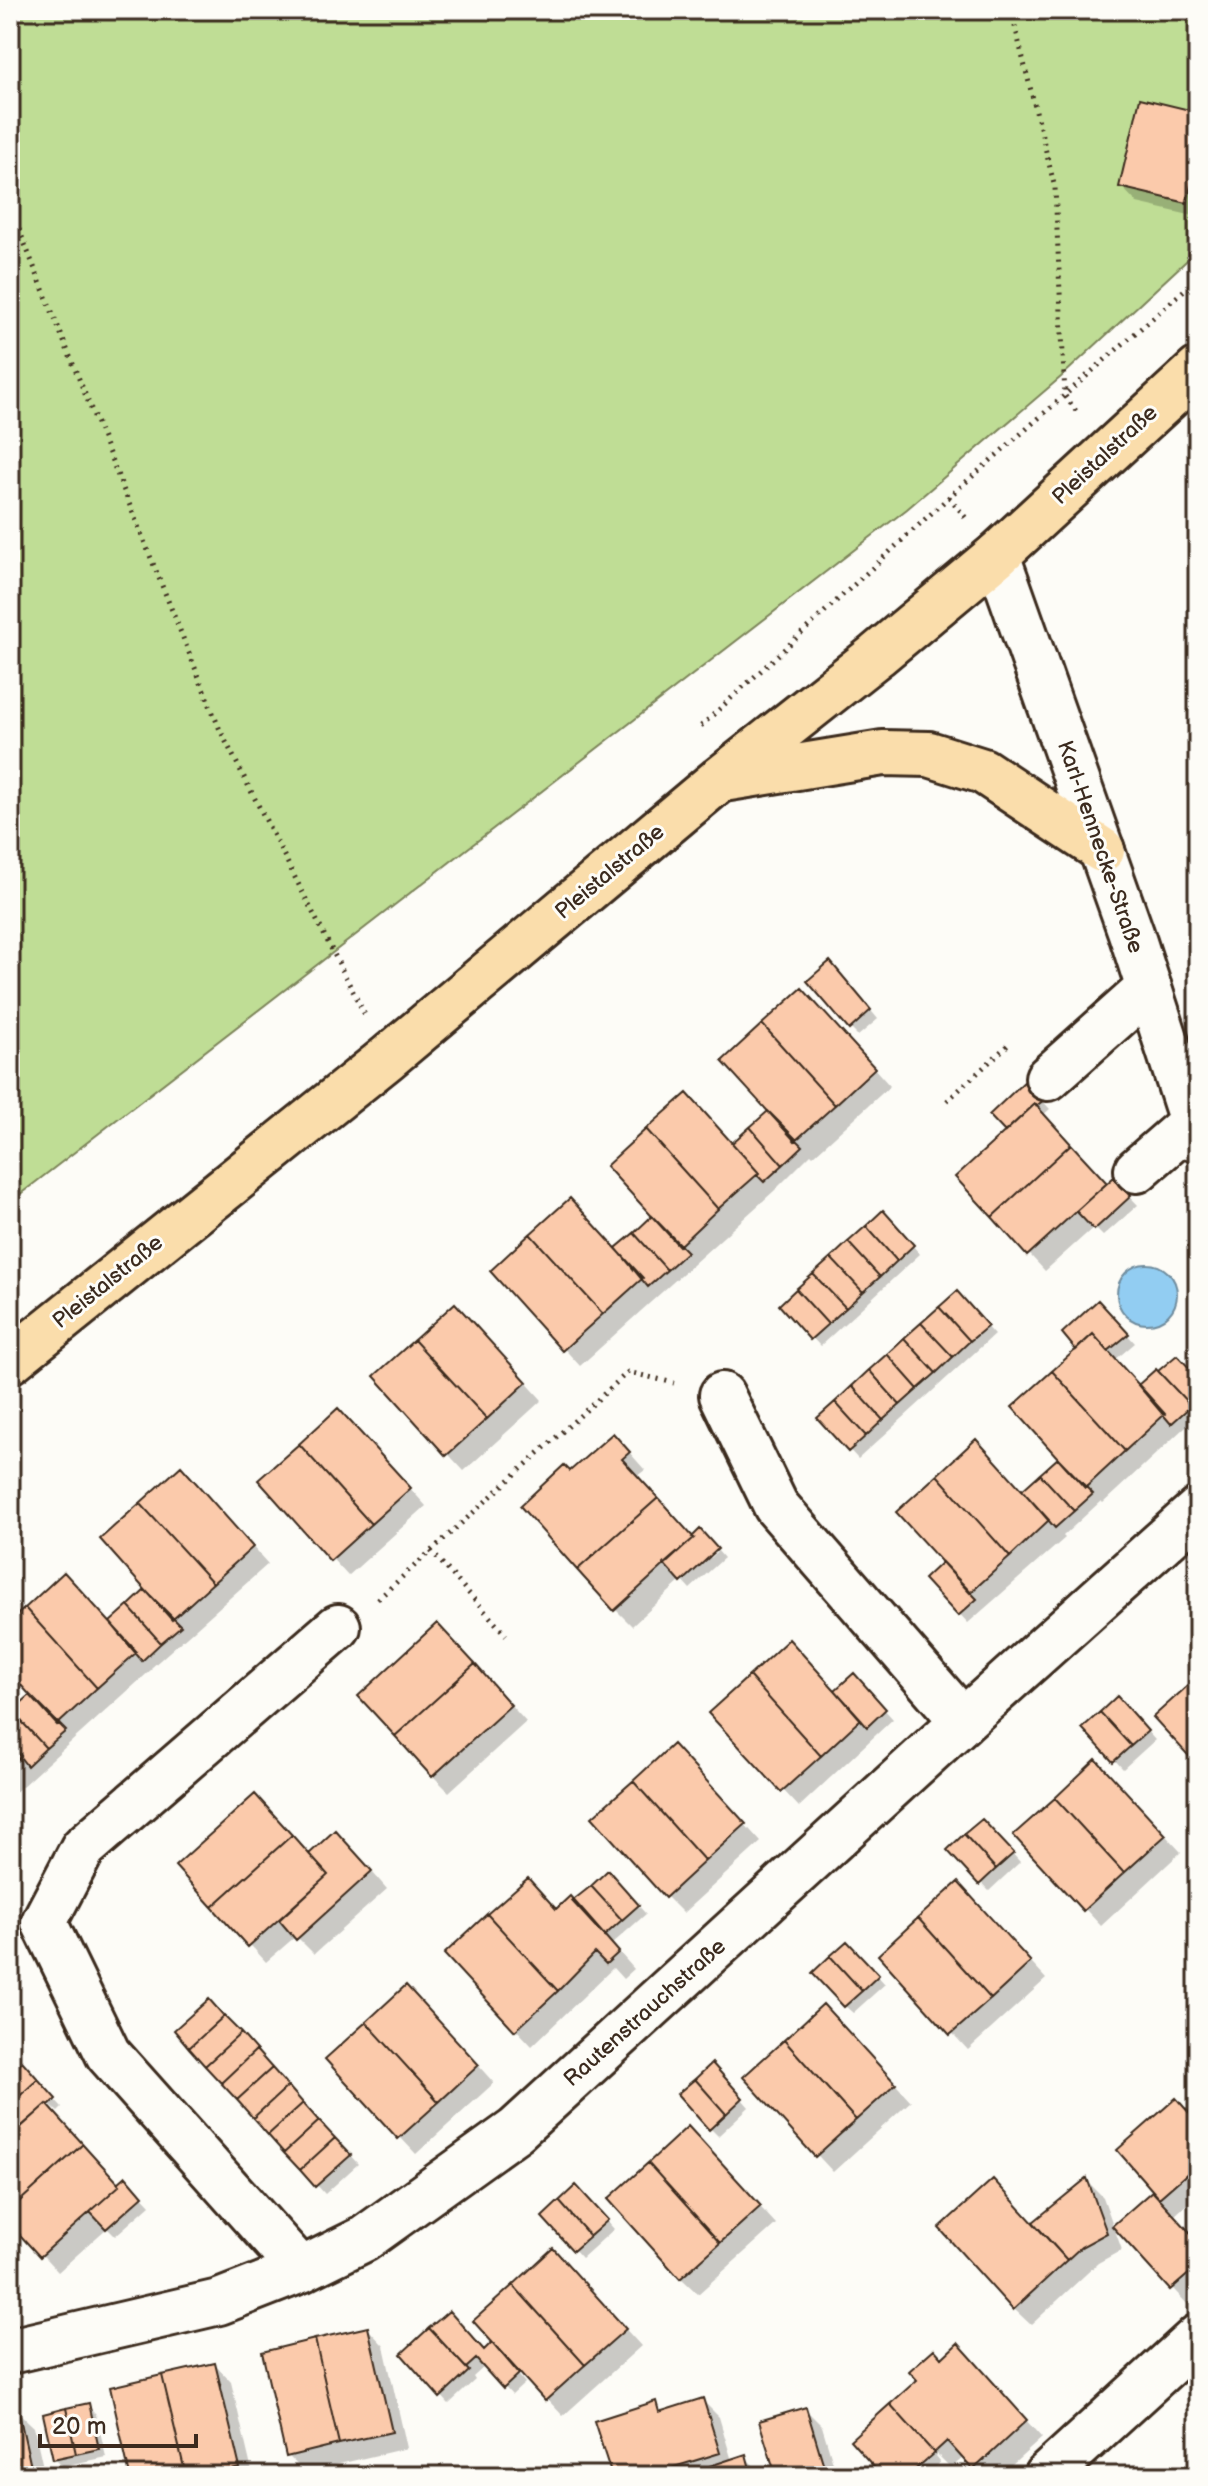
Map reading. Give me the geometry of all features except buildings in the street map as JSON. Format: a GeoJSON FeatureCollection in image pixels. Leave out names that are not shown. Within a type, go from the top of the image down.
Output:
{"type":"FeatureCollection","features":[{"type":"Feature","properties":{"kind":"main road","name":"Pleistalstraße"},"geometry":{"type":"LineString","coordinates":[[10,1361],[386,1059],[720,779],[997,555],[1198,370]]}},
{"type":"Feature","properties":{"kind":"main road"},"geometry":{"type":"LineString","coordinates":[[720,779],[883,753],[929,754],[983,771],[1102,850]]}},
{"type":"Feature","properties":{"kind":"street","name":"Karl-Hennecke-Straße"},"geometry":{"type":"LineString","coordinates":[[997,555],[1102,850],[1195,1131]]}},
{"type":"Feature","properties":{"kind":"street"},"geometry":{"type":"LineString","coordinates":[[1048,1078],[1149,988]]}},
{"type":"Feature","properties":{"kind":"street"},"geometry":{"type":"LineString","coordinates":[[1137,1170],[1195,1131]]}},
{"type":"Feature","properties":{"kind":"street"},"geometry":{"type":"LineString","coordinates":[[722,1395],[776,1506],[963,1721]]}},
{"type":"Feature","properties":{"kind":"street","name":"Rautenstrauchstraße"},"geometry":{"type":"LineString","coordinates":[[10,2351],[219,2302],[301,2270],[364,2239],[516,2130],[1198,1510]]}},
{"type":"Feature","properties":{"kind":"street"},"geometry":{"type":"LineString","coordinates":[[301,2270],[108,2054],[44,1922],[83,1848],[338,1627]]}},
{"type":"Feature","properties":{"kind":"street"},"geometry":{"type":"LineString","coordinates":[[1046,2476],[1198,2337]]}},
{"type":"Feature","properties":{"kind":"path"},"geometry":{"type":"LineString","coordinates":[[1011,10],[1055,188],[1065,396]]}},
{"type":"Feature","properties":{"kind":"path"},"geometry":{"type":"LineString","coordinates":[[10,207],[220,730],[366,1018],[378,1008]]}},
{"type":"Feature","properties":{"kind":"path"},"geometry":{"type":"LineString","coordinates":[[697,730],[949,497],[1198,278]]}},
{"type":"Feature","properties":{"kind":"path"},"geometry":{"type":"LineString","coordinates":[[338,1627],[353,1622],[628,1372],[722,1395]]}},
{"type":"Feature","properties":{"kind":"path"},"geometry":{"type":"LineString","coordinates":[[431,1551],[506,1635]]}},
{"type":"Feature","properties":{"kind":"green space"},"geometry":{"type":"Polygon","coordinates":[[[10,10],[1198,10],[1198,250],[1061,377],[907,509],[10,1202],[10,10]]]}},
{"type":"Feature","properties":{"kind":"water"},"geometry":{"type":"Polygon","coordinates":[[[1147,1264],[1159,1266],[1168,1273],[1175,1282],[1175,1306],[1168,1315],[1159,1322],[1147,1324],[1135,1322],[1126,1315],[1119,1306],[1117,1294],[1119,1282],[1126,1273],[1135,1266],[1147,1264]]]}}]}
